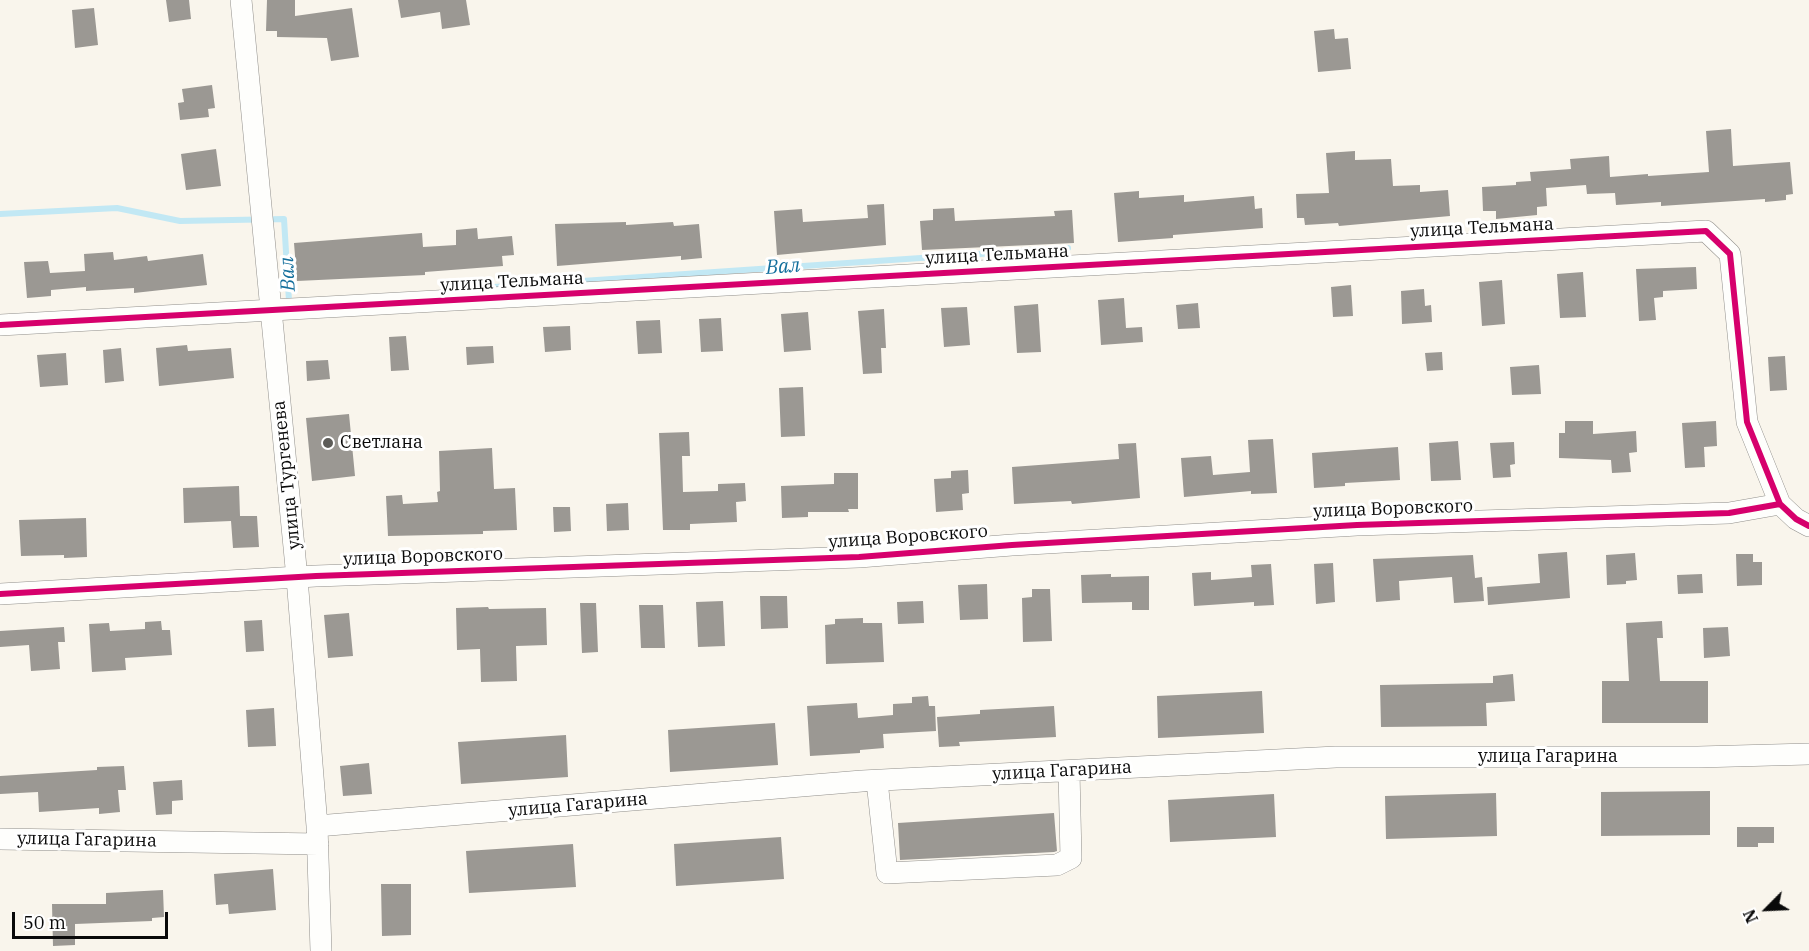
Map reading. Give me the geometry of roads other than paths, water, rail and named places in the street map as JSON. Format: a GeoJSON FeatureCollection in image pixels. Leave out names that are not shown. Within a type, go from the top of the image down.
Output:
{"type":"FeatureCollection","features":[{"type":"Feature","properties":{"kind":"street","name":"улица Тургенева"},"geometry":{"type":"LineString","coordinates":[[241,0],[297,578],[318,835],[321,951]]}},
{"type":"Feature","properties":{"kind":"street","name":"улица Тельмана"},"geometry":{"type":"LineString","coordinates":[[0,326],[1706,231],[1730,254],[1747,422],[1780,504]]}},
{"type":"Feature","properties":{"kind":"street"},"geometry":{"type":"LineString","coordinates":[[1780,504],[1796,519],[1809,526]]}},
{"type":"Feature","properties":{"kind":"street","name":"улица Воровского"},"geometry":{"type":"LineString","coordinates":[[0,594],[297,578],[859,557],[1012,545],[1357,525],[1729,513],[1780,504]]}},
{"type":"Feature","properties":{"kind":"street","name":"улица Гагарина"},"geometry":{"type":"LineString","coordinates":[[0,839],[318,835],[877,781],[1336,757],[1698,757],[1809,754]]}},
{"type":"Feature","properties":{"kind":"street"},"geometry":{"type":"LineString","coordinates":[[877,781],[887,873],[955,870],[1058,864],[1071,858],[1069,771]]}},
{"type":"Feature","properties":{"kind":"waterway","name":"Вал"},"geometry":{"type":"LineString","coordinates":[[0,214],[117,208],[180,221],[284,219],[289,301],[292,301]]}},
{"type":"Feature","properties":{"kind":"waterway","name":"Вал"},"geometry":{"type":"LineString","coordinates":[[479,288],[1068,248]]}},
{"type":"Feature","properties":{"kind":"place","name":"Светлана"},"geometry":{"type":"Point","coordinates":[328,443]}}]}
